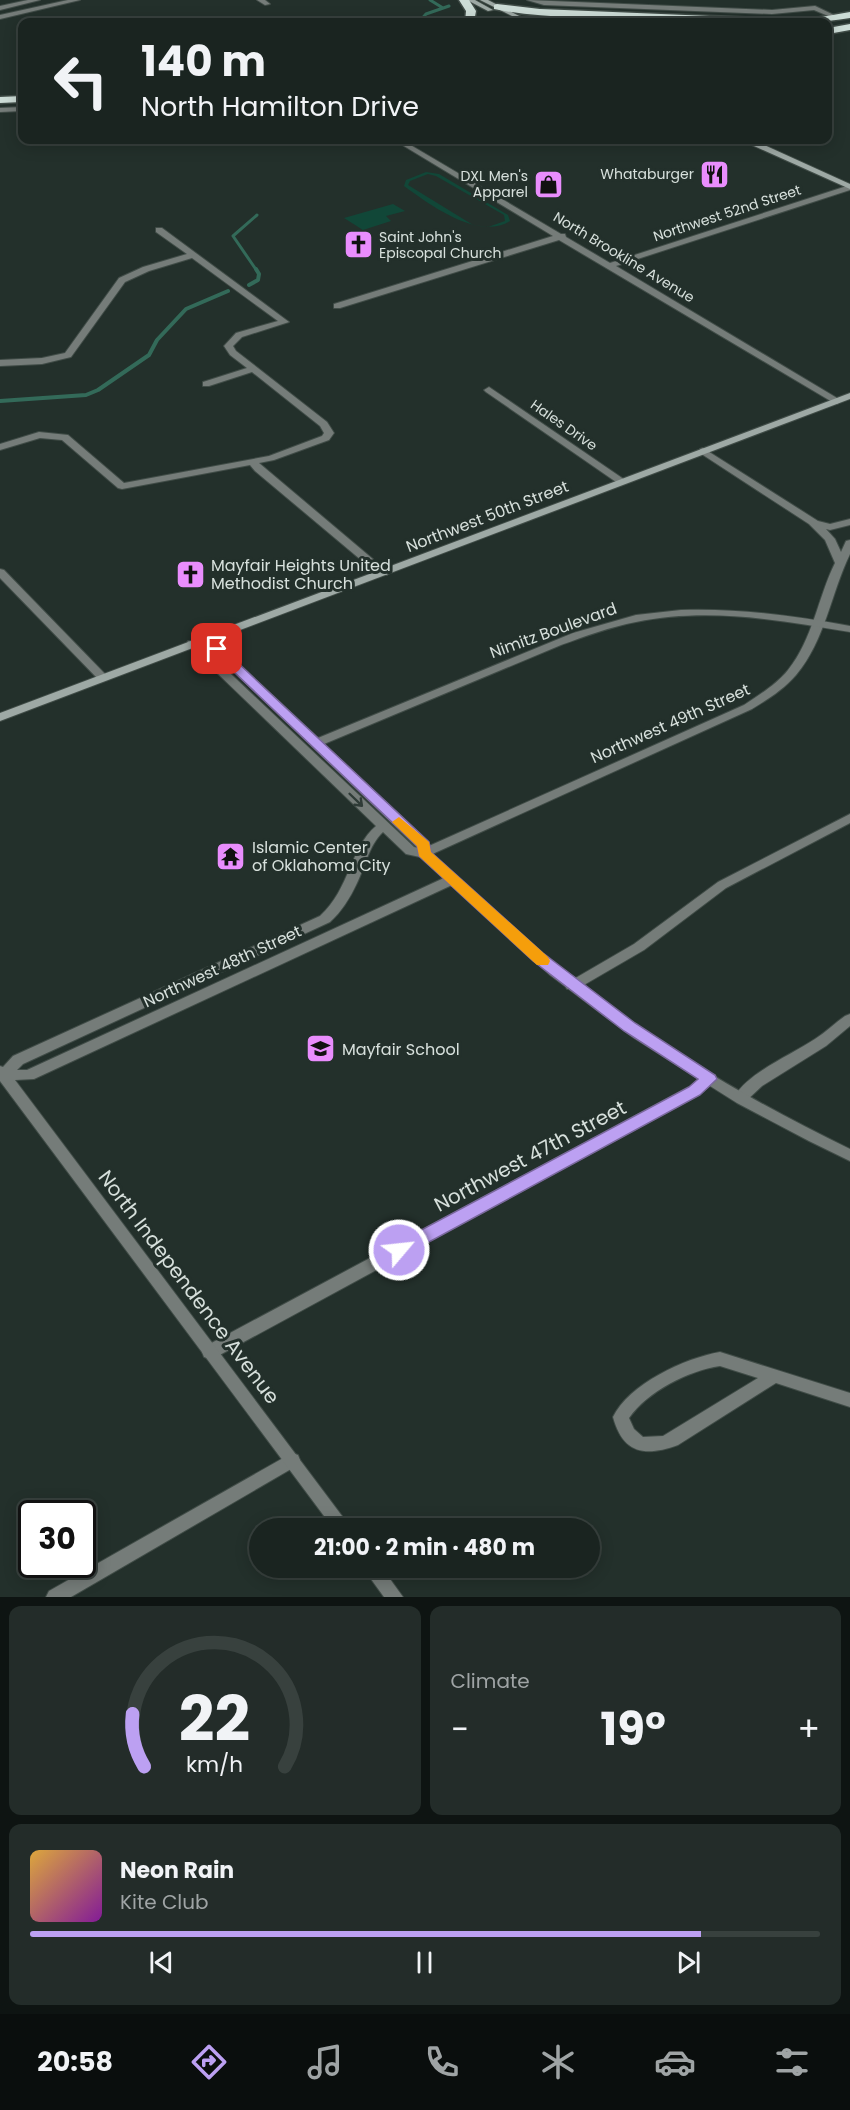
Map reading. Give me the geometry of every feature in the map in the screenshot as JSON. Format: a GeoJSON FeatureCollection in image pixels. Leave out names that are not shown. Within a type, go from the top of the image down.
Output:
{"type":"FeatureCollection","features":[{"type":"Feature","properties":{"kind":"highway"},"geometry":{"type":"LineString","coordinates":[[464,0],[471,11],[470,18]]}},
{"type":"Feature","properties":{"kind":"highway"},"geometry":{"type":"LineString","coordinates":[[497,7],[540,12],[698,18]]}},
{"type":"Feature","properties":{"kind":"highway"},"geometry":{"type":"LineString","coordinates":[[832,18],[850,15]]}},
{"type":"Feature","properties":{"kind":"highway"},"geometry":{"type":"LineString","coordinates":[[832,31],[850,27]]}},
{"type":"Feature","properties":{"kind":"highway"},"geometry":{"type":"LineString","coordinates":[[0,91],[18,90]]}},
{"type":"Feature","properties":{"kind":"highway"},"geometry":{"type":"LineString","coordinates":[[0,100],[18,99]]}},
{"type":"Feature","properties":{"kind":"main road"},"geometry":{"type":"LineString","coordinates":[[470,0],[506,18]]}},
{"type":"Feature","properties":{"kind":"main road"},"geometry":{"type":"LineString","coordinates":[[483,0],[520,18]]}},
{"type":"Feature","properties":{"kind":"main road"},"geometry":{"type":"LineString","coordinates":[[758,144],[850,187]]}},
{"type":"Feature","properties":{"kind":"main road"},"geometry":{"type":"LineString","coordinates":[[770,144],[791,158]]}},
{"type":"Feature","properties":{"kind":"main road","name":"Northwest 50th Street"},"geometry":{"type":"LineString","coordinates":[[0,717],[850,396]]}},
{"type":"Feature","properties":{"kind":"street"},"geometry":{"type":"LineString","coordinates":[[0,8],[37,0]]}},
{"type":"Feature","properties":{"kind":"street"},"geometry":{"type":"LineString","coordinates":[[0,17],[77,0]]}},
{"type":"Feature","properties":{"kind":"street"},"geometry":{"type":"LineString","coordinates":[[530,0],[544,3],[772,12],[815,8],[835,18]]}},
{"type":"Feature","properties":{"kind":"street"},"geometry":{"type":"LineString","coordinates":[[0,110],[18,109]]}},
{"type":"Feature","properties":{"kind":"street","name":"North Brookline Avenue"},"geometry":{"type":"LineString","coordinates":[[404,144],[612,265],[837,401]]}},
{"type":"Feature","properties":{"kind":"street","name":"Northwest 52nd Street"},"geometry":{"type":"LineString","coordinates":[[612,265],[850,187]]}},
{"type":"Feature","properties":{"kind":"street"},"geometry":{"type":"LineString","coordinates":[[0,447],[39,435],[65,437],[122,486],[254,462],[319,443],[329,434],[324,424],[230,350],[230,342],[239,335],[285,322],[159,230]]}},
{"type":"Feature","properties":{"kind":"street"},"geometry":{"type":"LineString","coordinates":[[337,306],[562,236]]}},
{"type":"Feature","properties":{"kind":"street"},"geometry":{"type":"LineString","coordinates":[[0,363],[42,361],[68,355],[122,280],[146,269],[194,255]]}},
{"type":"Feature","properties":{"kind":"street"},"geometry":{"type":"LineString","coordinates":[[206,384],[253,369]]}},
{"type":"Feature","properties":{"kind":"street","name":"Hales Drive"},"geometry":{"type":"LineString","coordinates":[[489,390],[622,482]]}},
{"type":"Feature","properties":{"kind":"street"},"geometry":{"type":"LineString","coordinates":[[703,451],[813,522],[830,539],[840,562]]}},
{"type":"Feature","properties":{"kind":"street"},"geometry":{"type":"LineString","coordinates":[[254,462],[258,469],[383,573]]}},
{"type":"Feature","properties":{"kind":"street"},"geometry":{"type":"LineString","coordinates":[[813,522],[830,527],[850,522]]}},
{"type":"Feature","properties":{"kind":"street","name":"Northwest 49th Street"},"geometry":{"type":"LineString","coordinates":[[424,853],[765,698],[795,673],[806,653],[840,562],[850,543]]}},
{"type":"Feature","properties":{"kind":"street"},"geometry":{"type":"LineString","coordinates":[[0,572],[102,677]]}},
{"type":"Feature","properties":{"kind":"street","name":"Nimitz Boulevard"},"geometry":{"type":"LineString","coordinates":[[316,743],[563,641],[619,622],[656,615],[709,612],[765,615],[850,629]]}},
{"type":"Feature","properties":{"kind":"street"},"geometry":{"type":"LineString","coordinates":[[206,638],[424,845],[424,853]]}},
{"type":"Feature","properties":{"kind":"street"},"geometry":{"type":"LineString","coordinates":[[192,644],[410,851],[424,853],[572,986],[652,1043],[710,1079],[850,1155]]}},
{"type":"Feature","properties":{"kind":"street"},"geometry":{"type":"LineString","coordinates":[[328,774],[342,768]]}},
{"type":"Feature","properties":{"kind":"street"},"geometry":{"type":"LineString","coordinates":[[572,986],[639,947],[723,885],[850,818]]}},
{"type":"Feature","properties":{"kind":"street","name":"Northwest 48th Street"},"geometry":{"type":"LineString","coordinates":[[1,1074],[18,1060],[325,919],[344,900],[373,836],[383,826]]}},
{"type":"Feature","properties":{"kind":"street","name":"Northwest 48th Street"},"geometry":{"type":"LineString","coordinates":[[1,1074],[29,1075],[454,879]]}},
{"type":"Feature","properties":{"kind":"street"},"geometry":{"type":"LineString","coordinates":[[741,1097],[757,1082],[813,1047],[850,1019]]}},
{"type":"Feature","properties":{"kind":"street","name":"North Independence Avenue"},"geometry":{"type":"LineString","coordinates":[[1,1074],[336,1518]]}},
{"type":"Feature","properties":{"kind":"street","name":"Northwest 47th Street"},"geometry":{"type":"LineString","coordinates":[[210,1352],[694,1091],[710,1079]]}},
{"type":"Feature","properties":{"kind":"street"},"geometry":{"type":"LineString","coordinates":[[773,1377],[672,1440],[658,1446],[649,1447],[636,1441],[623,1428],[621,1418],[633,1401],[707,1359],[720,1359],[850,1400]]}},
{"type":"Feature","properties":{"kind":"street"},"geometry":{"type":"LineString","coordinates":[[55,1597],[292,1460]]}},
{"type":"Feature","properties":{"kind":"street"},"geometry":{"type":"LineString","coordinates":[[380,1578],[394,1597]]}},
{"type":"Feature","properties":{"kind":"green space"},"geometry":{"type":"Polygon","coordinates":[[[426,172],[439,174],[508,215],[510,221],[498,226],[490,226],[505,221],[504,215],[436,176],[428,174],[410,181],[408,185],[472,224],[455,218],[404,186],[406,180],[426,172]]]}},
{"type":"Feature","properties":{"kind":"green space"},"geometry":{"type":"Polygon","coordinates":[[[393,204],[405,211],[386,216],[391,221],[363,230],[344,218],[393,204]]]}},
{"type":"Feature","properties":{"kind":"waterway"},"geometry":{"type":"LineString","coordinates":[[430,0],[443,8]]}},
{"type":"Feature","properties":{"kind":"waterway"},"geometry":{"type":"LineString","coordinates":[[422,18],[426,14],[449,6]]}},
{"type":"Feature","properties":{"kind":"waterway"},"geometry":{"type":"LineString","coordinates":[[257,215],[233,236],[257,271]]}},
{"type":"Feature","properties":{"kind":"waterway"},"geometry":{"type":"LineString","coordinates":[[249,285],[258,280],[259,274],[256,269]]}},
{"type":"Feature","properties":{"kind":"waterway"},"geometry":{"type":"LineString","coordinates":[[0,401],[86,395],[98,390],[149,355],[157,340],[186,309],[228,291]]}},
{"type":"Feature","properties":{"kind":"slow traffic"},"geometry":{"type":"LineString","coordinates":[[399,822],[424,845],[424,853],[543,961]]}},
{"type":"Feature","properties":{"kind":"place","name":"Whataburger"},"geometry":{"type":"Point","coordinates":[715,174]}},
{"type":"Feature","properties":{"kind":"place","name":"DXL Men's Apparel"},"geometry":{"type":"Point","coordinates":[549,184]}},
{"type":"Feature","properties":{"kind":"place","name":"Saint John's Episcopal Church"},"geometry":{"type":"Point","coordinates":[358,245]}},
{"type":"Feature","properties":{"kind":"place","name":"Mayfair Heights United Methodist Church"},"geometry":{"type":"Point","coordinates":[190,574]}},
{"type":"Feature","properties":{"kind":"place","name":"Islamic Center of Oklahoma City"},"geometry":{"type":"Point","coordinates":[231,856]}},
{"type":"Feature","properties":{"kind":"place","name":"Mayfair School"},"geometry":{"type":"Point","coordinates":[321,1049]}},
{"type":"Feature","properties":{"kind":"route"},"geometry":{"type":"LineString","coordinates":[[217,649],[424,845],[424,853],[538,957],[572,986],[629,1027],[710,1079],[694,1091],[399,1250]]}}]}
